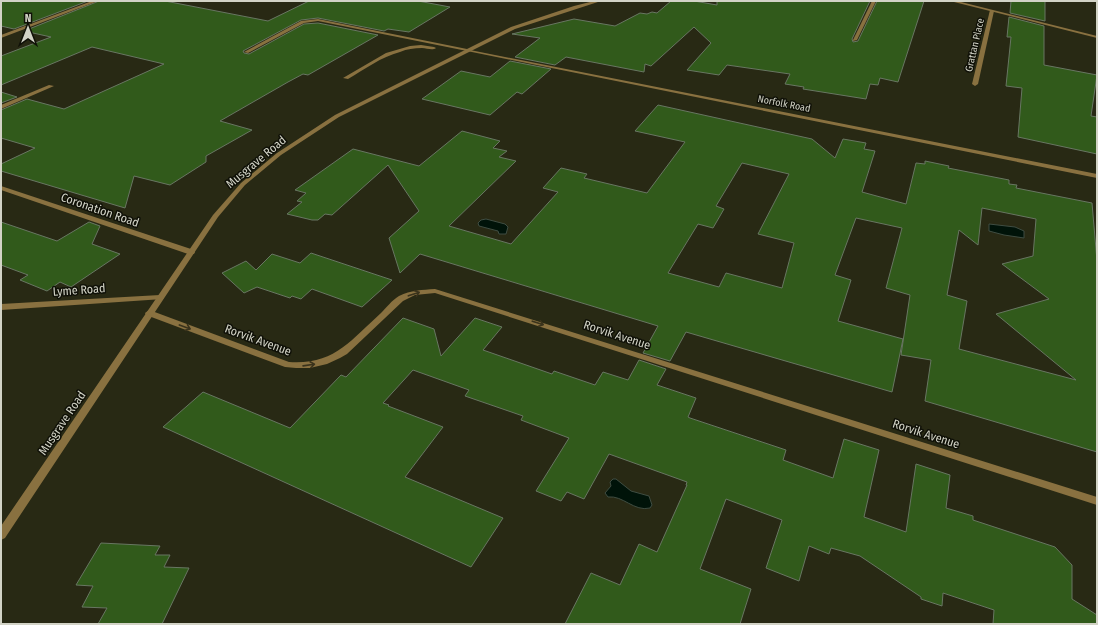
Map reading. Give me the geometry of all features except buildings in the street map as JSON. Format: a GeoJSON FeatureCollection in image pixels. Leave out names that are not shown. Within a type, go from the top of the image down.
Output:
{"type":"FeatureCollection","features":[{"type":"Feature","properties":{"kind":"street"},"geometry":{"type":"LineString","coordinates":[[1,37],[96,1]]}},
{"type":"Feature","properties":{"kind":"street","name":"Musgrave Road"},"geometry":{"type":"LineString","coordinates":[[1,535],[215,216],[243,184],[279,154],[337,116],[527,22],[599,1]]}},
{"type":"Feature","properties":{"kind":"street"},"geometry":{"type":"LineString","coordinates":[[855,40],[874,1]]}},
{"type":"Feature","properties":{"kind":"street"},"geometry":{"type":"LineString","coordinates":[[952,1],[1097,38]]}},
{"type":"Feature","properties":{"kind":"street","name":"Grattan Place"},"geometry":{"type":"LineString","coordinates":[[975,84],[992,11]]}},
{"type":"Feature","properties":{"kind":"street"},"geometry":{"type":"LineString","coordinates":[[246,52],[303,22],[318,20],[464,52]]}},
{"type":"Feature","properties":{"kind":"street"},"geometry":{"type":"LineString","coordinates":[[346,78],[394,51],[404,48],[427,47],[464,52]]}},
{"type":"Feature","properties":{"kind":"street","name":"Norfolk Road"},"geometry":{"type":"LineString","coordinates":[[464,52],[1097,176]]}},
{"type":"Feature","properties":{"kind":"street"},"geometry":{"type":"LineString","coordinates":[[1,107],[51,86]]}},
{"type":"Feature","properties":{"kind":"street","name":"Coronation Road"},"geometry":{"type":"LineString","coordinates":[[1,188],[191,252]]}},
{"type":"Feature","properties":{"kind":"street","name":"Rorvik Avenue"},"geometry":{"type":"LineString","coordinates":[[149,313],[288,365],[303,366],[318,364],[344,352],[400,299],[413,293],[435,291],[1097,501]]}},
{"type":"Feature","properties":{"kind":"street","name":"Lyme Road"},"geometry":{"type":"LineString","coordinates":[[1,307],[160,297]]}},
{"type":"Feature","properties":{"kind":"shaded area"},"geometry":{"type":"Polygon","coordinates":[[[486,219],[505,224],[508,227],[506,234],[499,234],[498,231],[479,226],[478,223],[481,220],[486,219]]]}},
{"type":"Feature","properties":{"kind":"shaded area"},"geometry":{"type":"Polygon","coordinates":[[[989,224],[1015,227],[1024,231],[1024,238],[989,231],[989,224]]]}},
{"type":"Feature","properties":{"kind":"shaded area"},"geometry":{"type":"Polygon","coordinates":[[[613,479],[616,479],[631,491],[649,496],[652,505],[650,508],[639,508],[619,498],[608,497],[605,493],[611,486],[610,482],[613,479]]]}}]}
